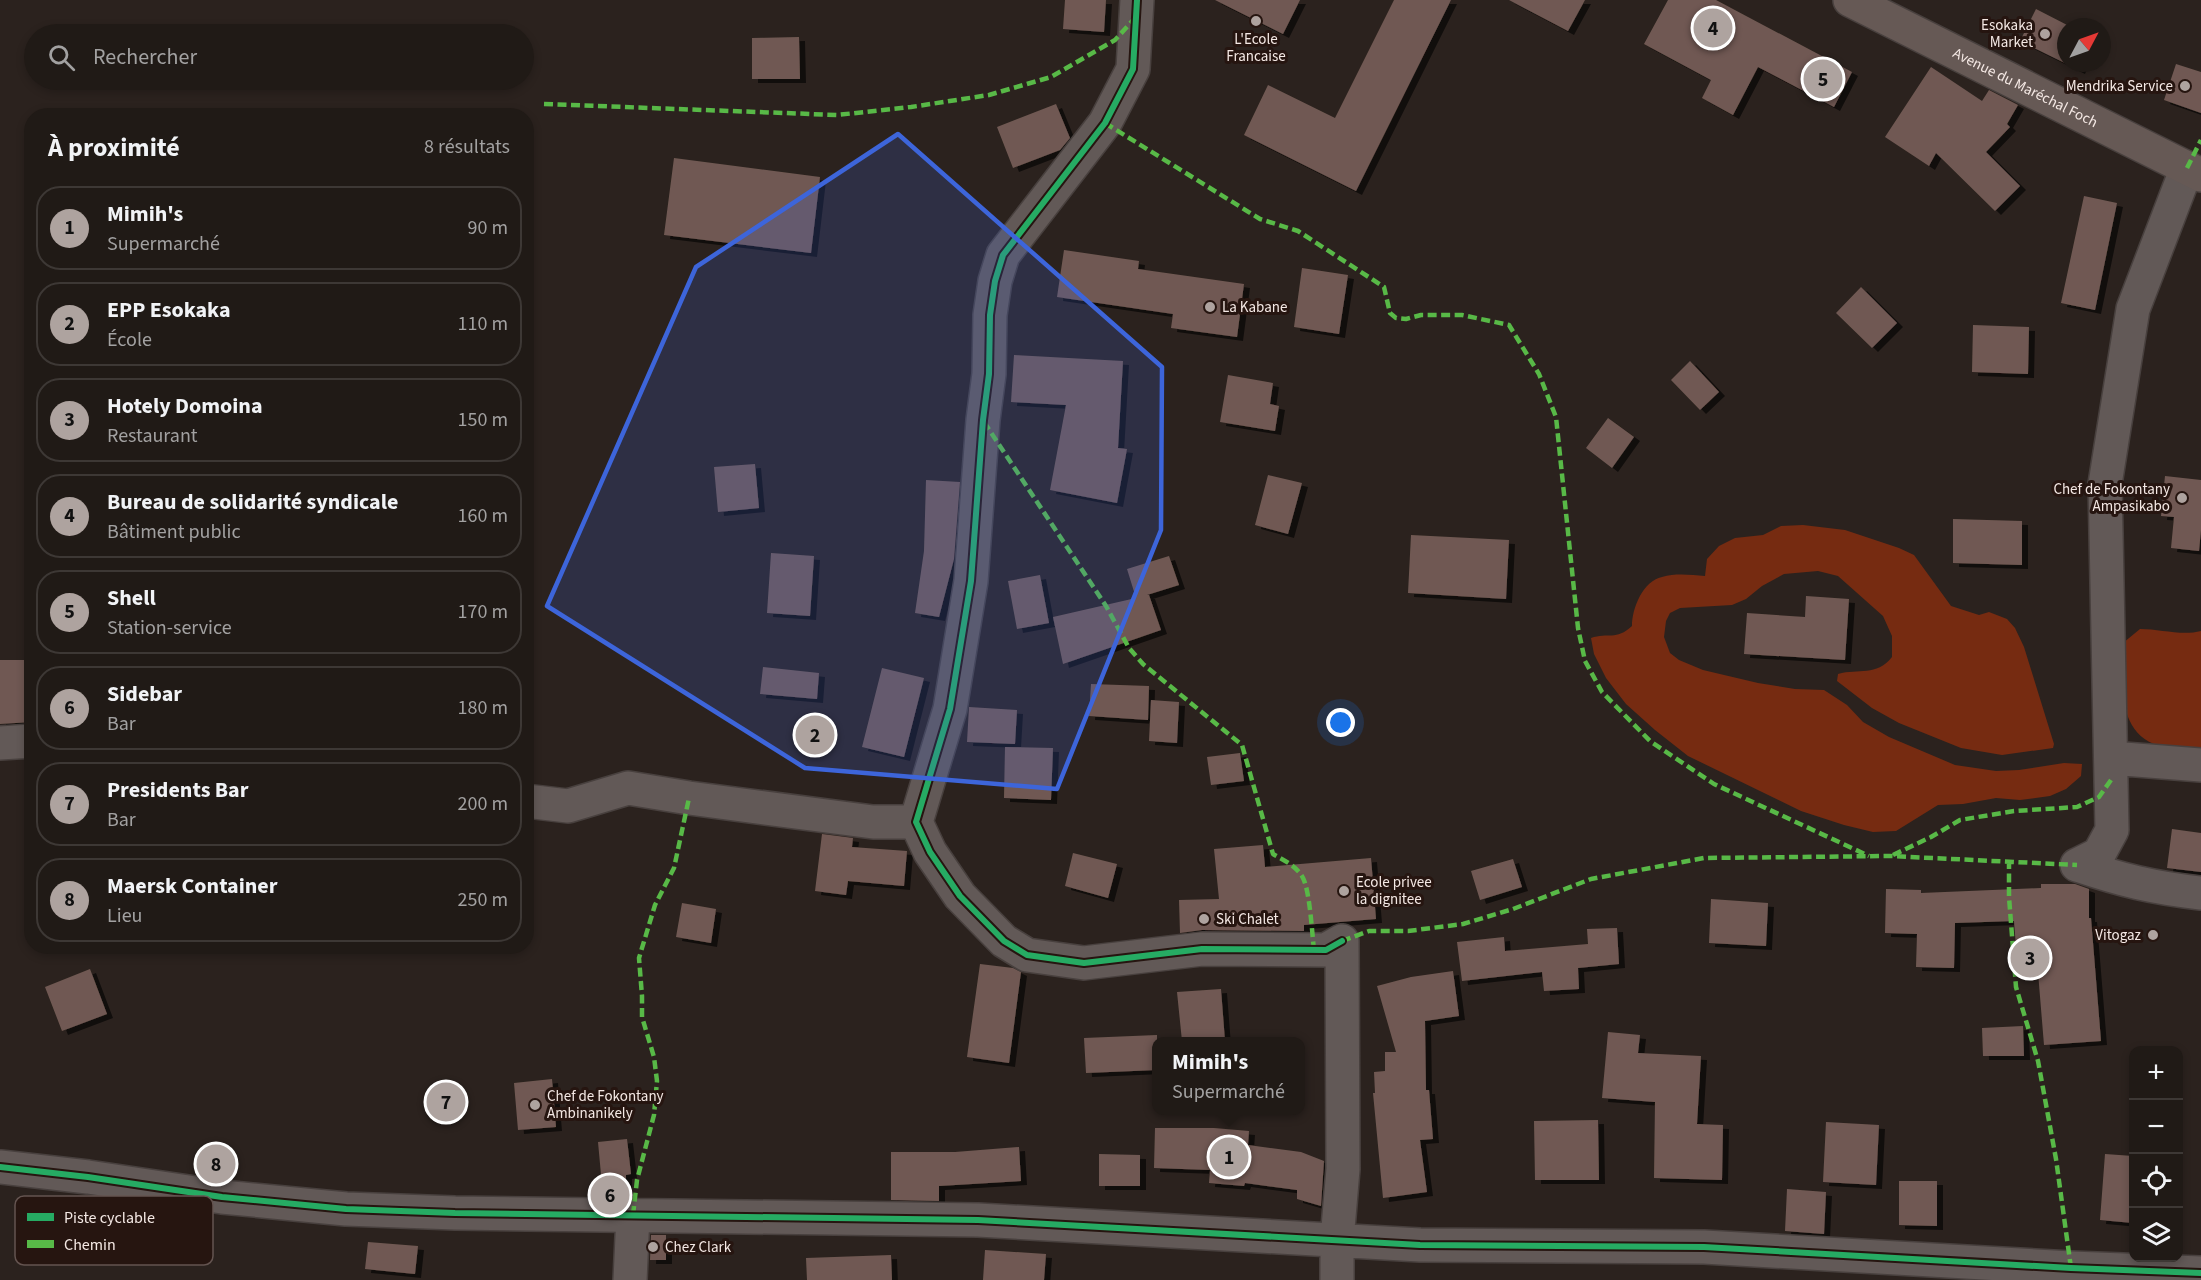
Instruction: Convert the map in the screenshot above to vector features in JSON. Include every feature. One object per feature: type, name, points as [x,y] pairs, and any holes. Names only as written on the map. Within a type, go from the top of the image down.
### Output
[{"type":"main road","name":"Avenue du Maréchal Foch","points":[[1850,0],[2194,171]]},
{"type":"street","points":[[1137,0],[1133,69],[1105,123],[1004,255],[995,281],[990,315],[989,374],[983,420],[971,581],[950,709],[916,822],[930,852],[960,896],[1004,940],[1027,955],[1084,963],[1202,949],[1326,950],[1342,940],[1343,1169],[1337,1240],[1337,1280]]},
{"type":"street","points":[[2194,171],[2133,309],[2105,484],[2112,830],[2099,854],[2077,865],[2119,879],[2157,888],[2201,893]]},
{"type":"street","points":[[0,743],[24,742]]},
{"type":"street","points":[[2111,758],[2201,765]]},
{"type":"street","points":[[534,802],[568,807],[628,788],[873,822],[916,822]]},
{"type":"street","points":[[0,1167],[88,1177],[222,1197],[346,1209],[978,1220],[1420,1245],[1704,1247],[2087,1275],[2201,1272]]},
{"type":"street","points":[[630,1280],[633,1215]]},
{"type":"highlighted area","points":[[898,134],[1162,367],[1161,530],[1057,789],[805,768],[547,606],[696,267]]},
{"type":"shaded area","points":[[1803,525],[1845,530],[1899,548],[1914,555],[1951,606],[1979,615],[1989,612],[2007,619],[2015,628],[2024,647],[2054,744],[2053,748],[2002,755],[1961,748],[1899,723],[1872,708],[1837,681],[1838,674],[1873,670],[1886,663],[1892,657],[1892,636],[1883,616],[1838,576],[1818,571],[1784,574],[1762,586],[1746,599],[1732,605],[1680,608],[1670,613],[1666,621],[1664,637],[1670,653],[1679,660],[1703,670],[1758,683],[1795,689],[1824,690],[1847,705],[1863,722],[1889,737],[1955,765],[1996,771],[2064,763],[2082,764],[2081,776],[2066,789],[2050,796],[2020,800],[1996,798],[1963,804],[1938,805],[1896,831],[1873,832],[1801,811],[1688,756],[1626,704],[1606,678],[1594,654],[1591,638],[1616,635],[1632,626],[1634,611],[1640,596],[1655,580],[1673,575],[1705,576],[1707,559],[1719,546],[1735,538],[1763,535],[1781,526]]},
{"type":"shaded area","points":[[2140,629],[2179,633],[2201,631],[2201,748],[2154,744],[2141,736],[2133,726],[2124,700],[2123,643]]},
{"type":"building","points":[[1065,0],[1106,0],[1104,32],[1063,29]]},
{"type":"building","points":[[1215,0],[1300,0],[1283,34]]},
{"type":"building","points":[[1394,0],[1451,0],[1356,191],[1244,135],[1268,85],[1335,118]]},
{"type":"building","points":[[1509,0],[1585,0],[1568,31]]},
{"type":"building","points":[[1668,0],[1716,0],[1852,72],[1834,107],[1758,67],[1733,115],[1702,98],[1711,80],[1644,44]]},
{"type":"building","name":"Esokaka Market","points":[[2036,9],[2057,20],[2057,59],[2020,41]]},
{"type":"building","points":[[799,37],[800,79],[752,79],[752,38]]},
{"type":"building","name":"Mendrika Service","points":[[2176,64],[2201,72],[2201,113],[2164,100]]},
{"type":"building","points":[[1931,67],[1982,101],[1989,90],[2018,105],[2007,124],[2010,127],[1986,152],[2020,186],[1995,211],[1936,153],[1929,166],[1885,137]]},
{"type":"building","points":[[1056,104],[1070,138],[1060,150],[1013,168],[997,127]]},
{"type":"building","points":[[674,158],[820,177],[811,253],[664,235]]},
{"type":"building","points":[[2084,196],[2117,203],[2095,310],[2061,303]]},
{"type":"building","points":[[1064,250],[1139,261],[1138,269],[1244,284],[1237,337],[1171,328],[1173,314],[1057,297]]},
{"type":"building","points":[[1302,268],[1348,275],[1339,334],[1294,327]]},
{"type":"building","points":[[1861,287],[1897,323],[1872,348],[1836,313]]},
{"type":"building","points":[[1973,325],[2029,327],[2028,374],[1972,372]]},
{"type":"building","points":[[1014,355],[1123,361],[1118,448],[1127,449],[1117,503],[1050,490],[1066,405],[1011,402]]},
{"type":"building","points":[[1690,361],[1719,392],[1700,410],[1671,380]]},
{"type":"building","points":[[1228,375],[1273,383],[1270,404],[1279,406],[1275,431],[1220,422]]},
{"type":"building","points":[[1608,418],[1634,437],[1612,468],[1586,448]]},
{"type":"building","points":[[755,464],[759,508],[718,512],[714,467]]},
{"type":"building","points":[[1268,475],[1302,483],[1288,534],[1255,525]]},
{"type":"building","name":"Chef de Fokontany Ampasikabo","points":[[2165,476],[2201,480],[2199,551],[2171,548],[2174,517],[2161,516]]},
{"type":"building","points":[[926,480],[960,482],[954,559],[939,617],[915,613],[924,551]]},
{"type":"building","points":[[1953,519],[2022,521],[2022,565],[1953,563]]},
{"type":"building","points":[[1411,535],[1509,540],[1506,599],[1408,593]]},
{"type":"building","points":[[771,553],[814,556],[810,616],[767,613]]},
{"type":"building","points":[[1169,556],[1179,585],[1147,595],[1149,595],[1161,630],[1063,664],[1053,617],[1136,598],[1127,569]]},
{"type":"building","points":[[1040,575],[1049,623],[1017,629],[1008,581]]},
{"type":"building","points":[[1806,596],[1849,599],[1845,660],[1744,654],[1747,613],[1805,617]]},
{"type":"building","points":[[0,660],[24,660],[24,722],[0,724]]},
{"type":"building","points":[[763,667],[819,673],[817,699],[760,694]]},
{"type":"building","points":[[882,668],[924,678],[904,757],[862,747]]},
{"type":"building","points":[[1091,684],[1149,686],[1148,720],[1089,716]]},
{"type":"building","points":[[1151,700],[1179,702],[1177,743],[1149,741]]},
{"type":"building","points":[[969,707],[1017,710],[1015,744],[967,742]]},
{"type":"building","points":[[1005,747],[1053,748],[1051,800],[1004,798]]},
{"type":"building","points":[[1240,753],[1244,781],[1211,785],[1207,757]]},
{"type":"building","points":[[2172,829],[2201,833],[2201,872],[2167,868]]},
{"type":"building","points":[[822,834],[853,838],[852,847],[907,851],[904,886],[848,881],[846,895],[815,891]]},
{"type":"building","points":[[1263,845],[1265,867],[1371,858],[1376,919],[1304,925],[1304,931],[1202,930],[1180,933],[1179,900],[1219,899],[1214,849]]},
{"type":"building","points":[[1073,853],[1117,864],[1108,898],[1065,886]]},
{"type":"building","points":[[1513,859],[1522,887],[1480,900],[1471,871]]},
{"type":"building","points":[[2041,884],[2075,884],[2089,889],[2089,918],[2091,918],[2101,1041],[2044,1045],[2038,972],[2018,973],[2014,921],[1955,923],[1954,968],[1916,967],[1917,934],[1885,933],[1886,889],[1921,890],[1921,893],[2041,888]]},
{"type":"building","points":[[1711,899],[1768,903],[1766,946],[1709,943]]},
{"type":"building","points":[[682,903],[716,909],[711,943],[676,937]]},
{"type":"building","points":[[1617,928],[1619,964],[1578,968],[1579,989],[1544,991],[1542,972],[1462,981],[1457,942],[1504,937],[1505,951],[1588,944],[1587,929]]},
{"type":"building","points":[[980,964],[1013,968],[1021,972],[1009,1063],[967,1057]]},
{"type":"building","points":[[90,969],[107,1014],[62,1031],[45,987]]},
{"type":"building","points":[[1453,971],[1459,1016],[1425,1021],[1426,1090],[1429,1090],[1433,1139],[1420,1140],[1427,1192],[1383,1198],[1373,1093],[1375,1093],[1374,1072],[1385,1071],[1385,1052],[1396,1052],[1377,986],[1411,977]]},
{"type":"building","points":[[1221,989],[1225,1037],[1182,1037],[1177,992]]},
{"type":"building","points":[[2023,1026],[2024,1056],[1983,1056],[1982,1028]]},
{"type":"building","points":[[1608,1032],[1640,1035],[1638,1053],[1701,1056],[1697,1124],[1723,1125],[1722,1180],[1654,1178],[1655,1102],[1602,1098]]},
{"type":"building","points":[[1157,1035],[1157,1037],[1152,1037],[1152,1070],[1086,1073],[1084,1038]]},
{"type":"building","name":"Chef de Fokontany Ambinanikely","points":[[552,1079],[556,1127],[518,1130],[514,1083]]},
{"type":"building","points":[[1598,1120],[1599,1180],[1535,1180],[1534,1121]]},
{"type":"building","points":[[1826,1122],[1879,1125],[1876,1185],[1823,1182]]},
{"type":"building","points":[[1155,1128],[1214,1128],[1249,1131],[1248,1145],[1301,1152],[1324,1161],[1321,1206],[1297,1199],[1297,1190],[1245,1183],[1244,1186],[1209,1183],[1210,1170],[1154,1168]]},
{"type":"building","points":[[627,1139],[631,1174],[626,1175],[626,1197],[603,1196],[598,1142]]},
{"type":"building","points":[[1019,1147],[1021,1181],[939,1186],[939,1201],[891,1200],[891,1152],[955,1152]]},
{"type":"building","points":[[1099,1154],[1140,1155],[1140,1186],[1099,1186]]},
{"type":"building","points":[[2105,1154],[2129,1156],[2129,1223],[2100,1220]]},
{"type":"building","points":[[1899,1181],[1937,1181],[1937,1226],[1899,1225]]},
{"type":"building","points":[[1787,1189],[1826,1192],[1824,1234],[1785,1231]]},
{"type":"building","name":"Chez Clark","points":[[651,1235],[666,1235],[666,1260],[650,1260]]},
{"type":"building","points":[[368,1242],[418,1246],[415,1274],[365,1269]]},
{"type":"building","points":[[985,1250],[1046,1254],[1044,1280],[983,1280]]},
{"type":"building","points":[[891,1255],[892,1280],[807,1280],[806,1258]]},
{"type":"marked path","points":[[544,104],[837,115],[911,107],[989,95],[1051,77],[1115,40],[1135,18]]},
{"type":"marked path","points":[[1105,123],[1260,219],[1298,231],[1384,287],[1390,313],[1396,318],[1406,319],[1421,315],[1462,315],[1509,325],[1539,374],[1556,417],[1578,628],[1585,661],[1602,692],[1650,741],[1714,784],[1869,856]]},
{"type":"marked path","points":[[2187,168],[2201,140]]},
{"type":"marked path","points":[[984,422],[1106,606],[1129,648],[1143,664],[1242,745],[1273,854],[1290,864],[1303,878],[1309,902],[1314,950]]},
{"type":"marked path","points":[[1893,855],[1960,820],[2014,811],[2077,807],[2099,797],[2111,780]]},
{"type":"marked path","points":[[633,1215],[637,1180],[654,1115],[657,1081],[654,1057],[642,1017],[639,958],[655,905],[674,868],[689,798]]},
{"type":"marked path","points":[[1342,941],[1369,931],[1408,931],[1463,924],[1513,909],[1591,879],[1704,858],[1890,856],[2077,865]]},
{"type":"marked path","points":[[2009,860],[2009,897],[2016,987],[2038,1061],[2056,1159],[2071,1268]]},
{"type":"cycle path","points":[[1137,0],[1133,69],[1105,123],[1003,255],[995,281],[990,315],[989,374],[983,420],[971,581],[950,709],[916,822],[930,852],[960,896],[1004,941],[1027,955],[1084,963],[1202,949],[1326,950],[1342,941]]},
{"type":"cycle path","points":[[0,1167],[88,1177],[222,1197],[346,1209],[455,1213],[978,1220],[1420,1245],[1704,1247],[2201,1273]]},
{"type":"place","name":"L'Ecole Francaise","points":[[1256,21]]},
{"type":"place","name":"Bureau de solidarité syndicale","points":[[1713,28]]},
{"type":"place","name":"Esokaka Market","points":[[2045,34]]},
{"type":"place","name":"Shell","points":[[1823,79]]},
{"type":"place","name":"Mendrika Service","points":[[2185,86]]},
{"type":"place","name":"La Kabane","points":[[1210,307]]},
{"type":"place","name":"Chef de Fokontany Ampasikabo","points":[[2182,498]]},
{"type":"place","name":"EPP Esokaka","points":[[815,735]]},
{"type":"place","name":"Ecole privee la dignitee","points":[[1344,891]]},
{"type":"place","name":"Ski Chalet","points":[[1204,919]]},
{"type":"place","name":"Vitogaz","points":[[2153,935]]},
{"type":"place","name":"Hotely Domoina","points":[[2030,958]]},
{"type":"place","name":"Presidents Bar","points":[[446,1102]]},
{"type":"place","name":"Chef de Fokontany Ambinanikely","points":[[535,1105]]},
{"type":"place","name":"Mimih's","points":[[1229,1157]]},
{"type":"place","name":"Maersk Container","points":[[216,1164]]},
{"type":"place","name":"Sidebar","points":[[610,1195]]},
{"type":"place","name":"Chez Clark","points":[[653,1247]]}]
